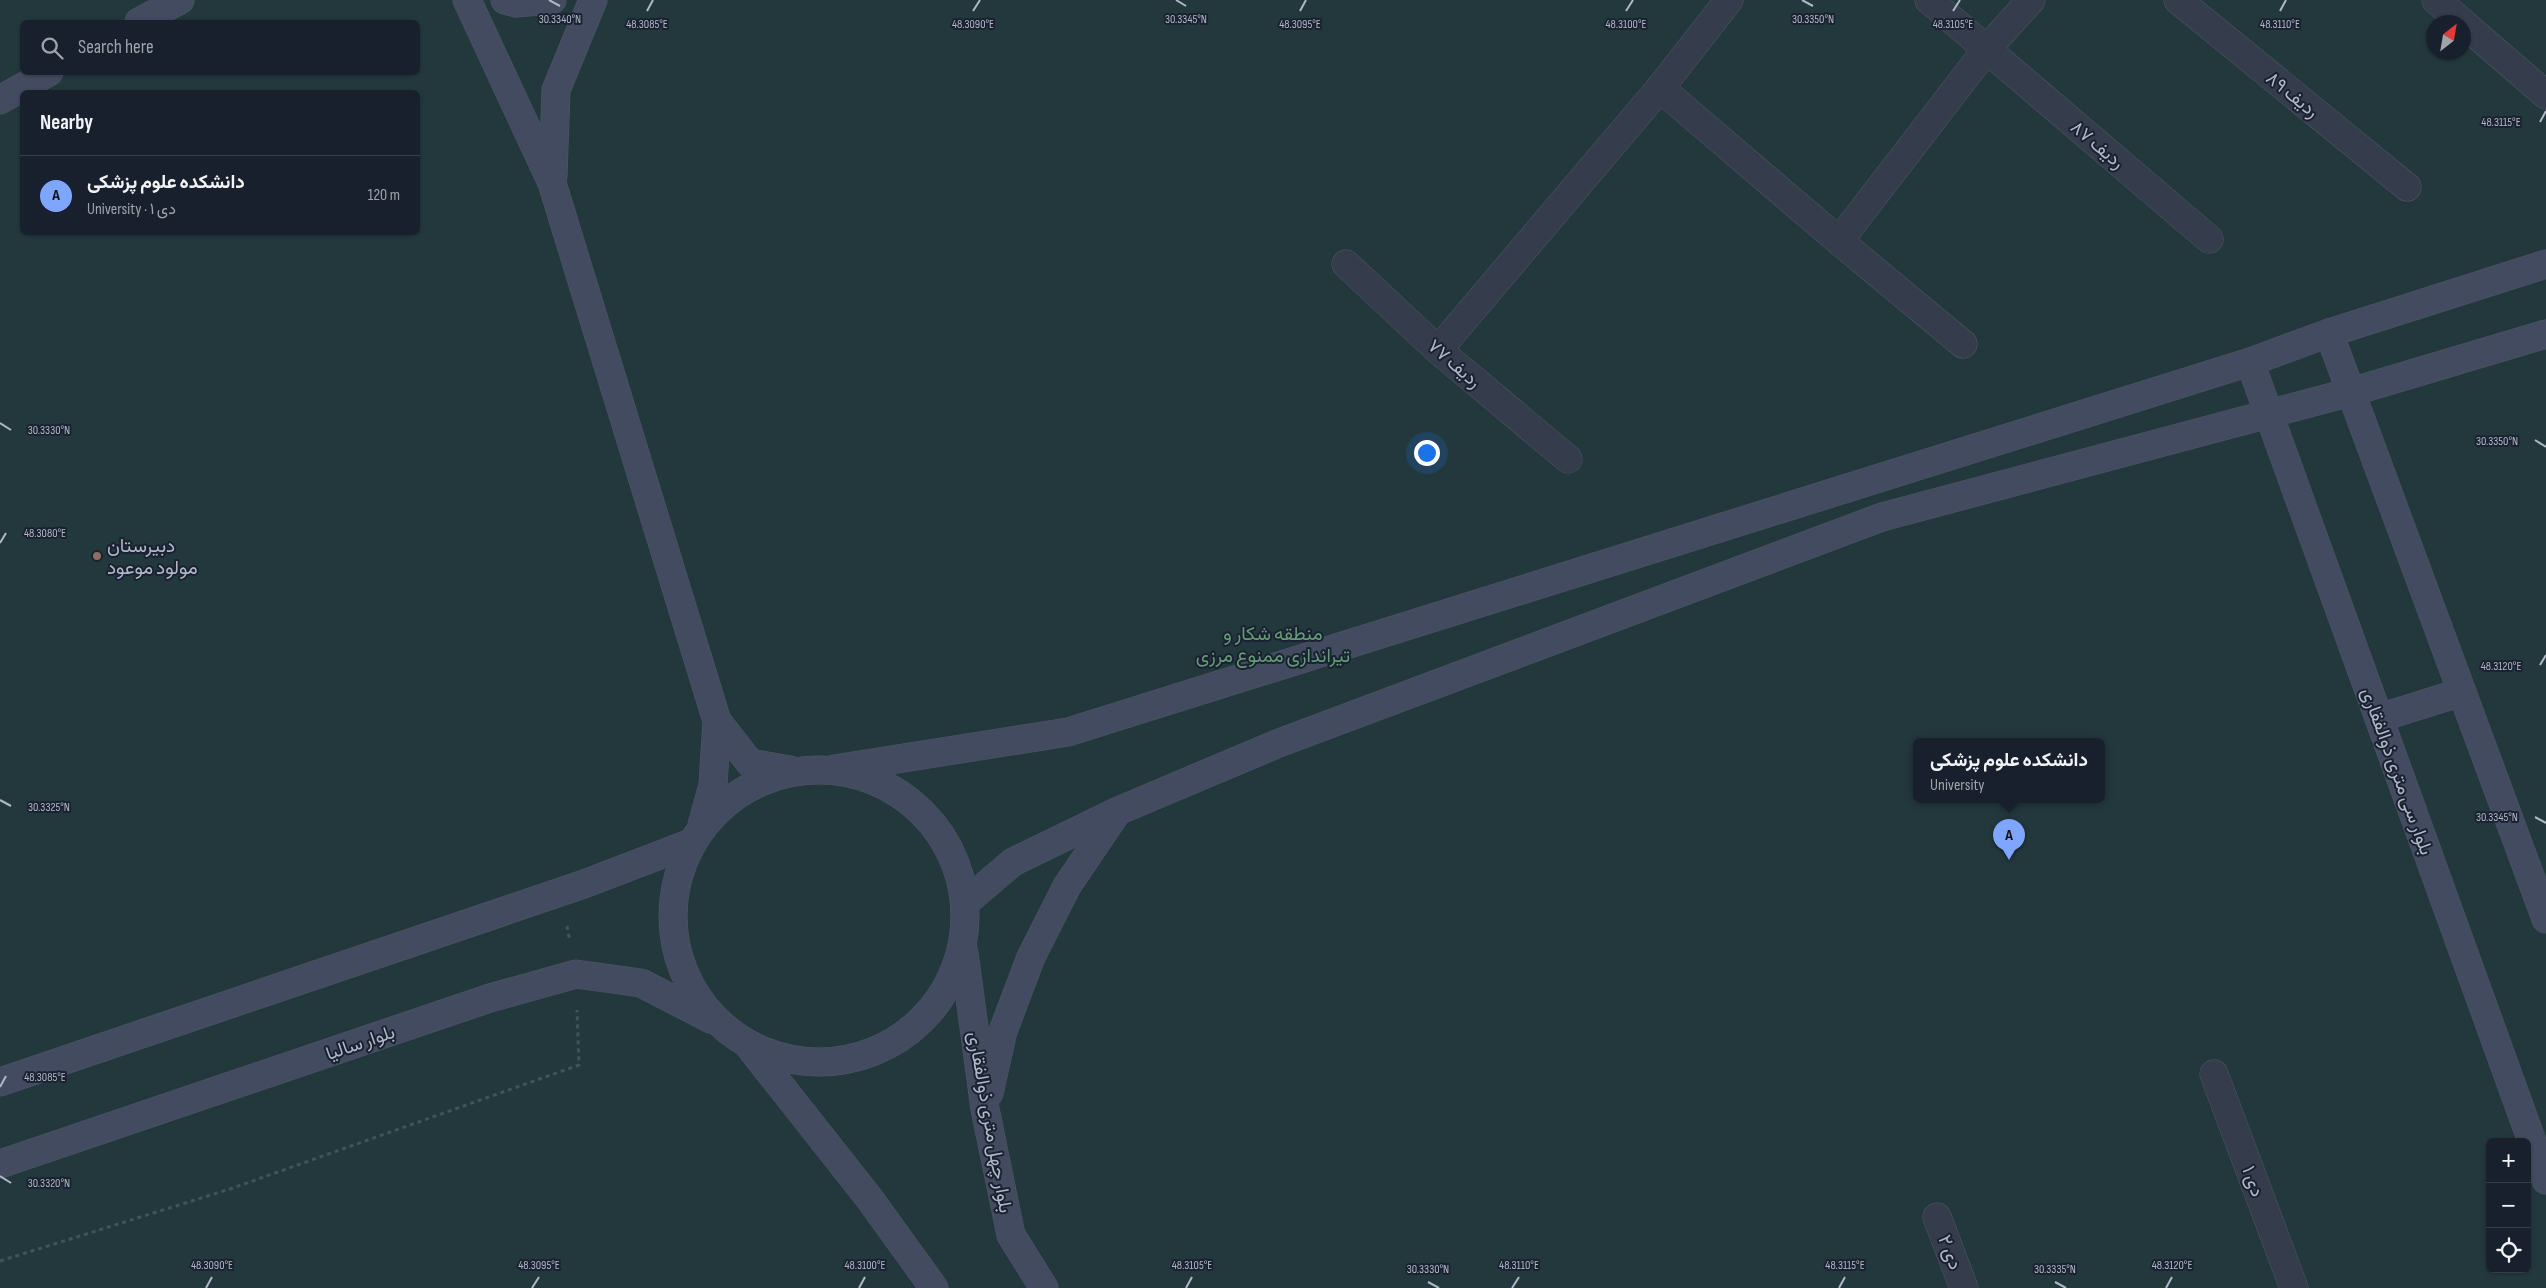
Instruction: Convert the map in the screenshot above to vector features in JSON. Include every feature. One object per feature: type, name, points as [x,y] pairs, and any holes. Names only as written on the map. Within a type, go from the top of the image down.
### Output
[{"type":"main road","points":[[143,20],[180,0]]},
{"type":"main road","points":[[467,0],[552,183],[717,721],[713,784],[696,835],[678,873],[672,905],[674,937],[682,969],[697,998],[718,1023],[748,1044],[784,1059],[824,1063],[863,1057],[898,1040],[928,1015],[951,983],[964,946],[966,902],[953,854],[924,813],[883,783],[834,769]]},
{"type":"main road","points":[[505,0],[516,3],[552,0]]},
{"type":"main road","points":[[552,183],[556,90],[593,0]]},
{"type":"main road","points":[[0,100],[44,75]]},
{"type":"main road","points":[[0,1082],[560,892],[696,835],[728,800],[759,781],[795,771],[834,769],[1068,732],[2250,362],[2329,332],[2546,264]]},
{"type":"main road","points":[[2329,332],[2546,919]]},
{"type":"main road","points":[[966,902],[1013,862],[1118,811],[1279,743],[1882,517],[2351,392],[2546,334]]},
{"type":"main road","name":"بلوار سی متری ذوالفقاری","points":[[2250,362],[2546,1180]]},
{"type":"main road","points":[[2379,718],[2462,692]]},
{"type":"main road","points":[[717,721],[750,762],[795,771]]},
{"type":"main road","points":[[985,1109],[1003,1032],[1031,957],[1067,886],[1118,811]]},
{"type":"main road","name":"بلوار چهل متری ذوالفقاری","points":[[964,946],[985,1109],[1011,1235],[1044,1288]]},
{"type":"main road","name":"بلوار سالیا","points":[[0,1164],[481,1001],[576,974],[641,983],[718,1023]]},
{"type":"main road","points":[[748,1044],[868,1198],[934,1288]]},
{"type":"street","points":[[1438,350],[1660,88],[1729,0]]},
{"type":"street","name":"ردیف ۸۷","points":[[1929,0],[2209,239]]},
{"type":"street","points":[[1839,241],[1986,50],[2031,0]]},
{"type":"street","name":"ردیف ۸۹","points":[[2178,0],[2407,187]]},
{"type":"street","points":[[2436,0],[2454,15]]},
{"type":"street","points":[[2471,30],[2546,95]]},
{"type":"street","points":[[1660,88],[1963,344]]},
{"type":"street","name":"ردیف ۷۷","points":[[1346,264],[1438,350],[1568,459]]},
{"type":"street","name":"دی ۱","points":[[2214,1074],[2294,1288]]},
{"type":"street","name":"دی ۲","points":[[1937,1217],[1964,1288]]},
{"type":"path","points":[[0,1261],[230,1188],[579,1065],[576,974],[560,892]]},
{"type":"green space","name":"منطقه شکار و تیراندازی ممنوع مرزی","points":[[0,0],[2546,0],[2546,1288],[0,1288]]},
{"type":"place","name":"دبیرستان مولود موعود","points":[[97,556]]},
{"type":"place","name":"دانشکده علوم پزشکی","points":[[2009,860]]}]
